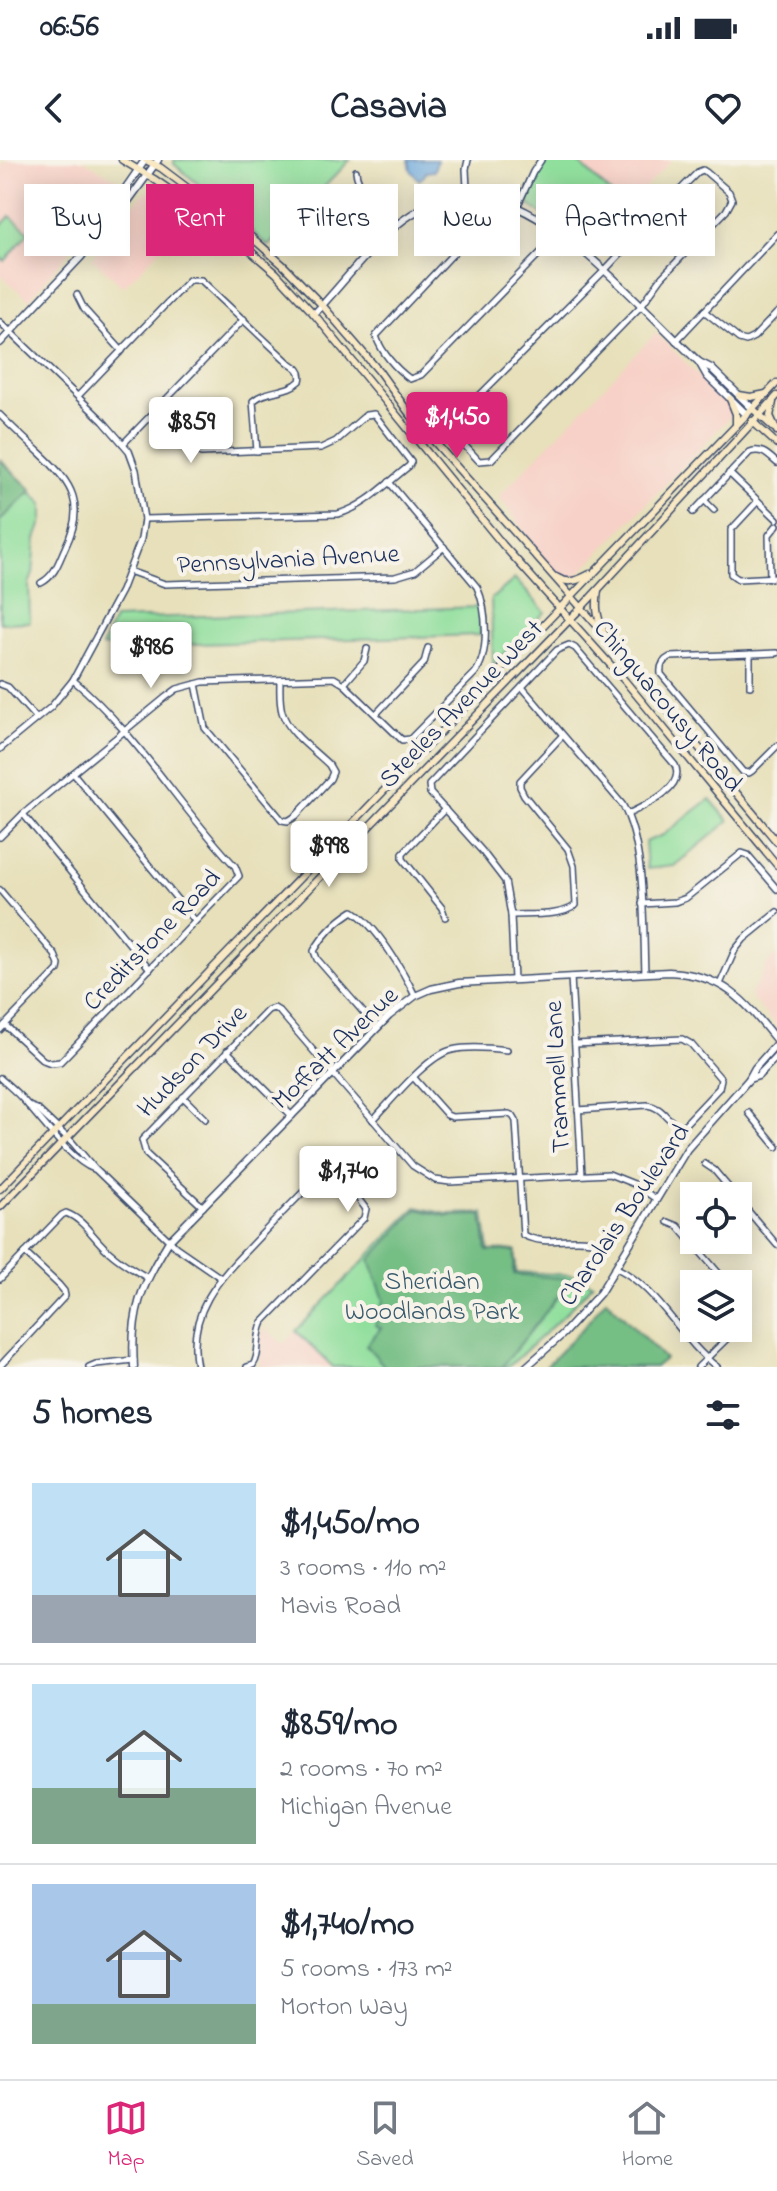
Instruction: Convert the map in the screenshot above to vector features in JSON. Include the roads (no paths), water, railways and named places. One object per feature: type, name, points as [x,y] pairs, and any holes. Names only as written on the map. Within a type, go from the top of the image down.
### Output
[{"type":"main road","name":"Chinguacousy Road","points":[[122,160],[219,224],[276,273],[314,314],[503,545],[675,740],[777,865]]},
{"type":"main road","name":"Chinguacousy Road","points":[[146,160],[156,162],[241,228],[322,305],[378,370],[409,413],[609,639],[777,842]]},
{"type":"main road","name":"Steeles Avenue West","points":[[0,1207],[560,609],[777,383]]},
{"type":"main road","points":[[739,395],[753,397],[766,394]]},
{"type":"main road","points":[[776,397],[770,412],[777,431]]},
{"type":"main road","name":"Steeles Avenue West","points":[[0,1189],[62,1138],[581,608],[776,397]]},
{"type":"main road","points":[[730,399],[736,414],[736,426]]},
{"type":"main road","points":[[753,409],[777,431]]},
{"type":"main road","points":[[400,420],[409,413]]},
{"type":"main road","points":[[747,415],[777,444]]},
{"type":"main road","points":[[737,439],[753,430],[762,431],[768,436]]},
{"type":"main road","points":[[548,573],[560,580],[573,581],[600,568]]},
{"type":"main road","points":[[598,590],[598,619],[609,639]]},
{"type":"street","points":[[128,184],[146,160]]},
{"type":"street","points":[[467,184],[468,160]]},
{"type":"street","points":[[520,200],[541,160]]},
{"type":"street","points":[[130,198],[156,162]]},
{"type":"street","points":[[356,171],[360,184]]},
{"type":"street","points":[[698,172],[706,172],[729,192],[732,200],[726,211],[662,277],[641,306],[491,460],[479,461],[457,437],[454,429],[460,415],[604,271],[698,172]]},
{"type":"street","points":[[398,224],[414,213]]},
{"type":"street","points":[[676,341],[777,234]]},
{"type":"street","points":[[0,343],[82,256]]},
{"type":"street","points":[[314,314],[368,256]]},
{"type":"street","points":[[451,256],[376,336],[394,364],[410,379],[421,375],[537,256]]},
{"type":"street","points":[[586,256],[753,409]]},
{"type":"street","points":[[78,396],[189,280],[196,279],[205,283],[298,369],[301,377],[294,386],[257,396],[253,401],[257,451]]},
{"type":"street","points":[[77,295],[84,309],[122,351]]},
{"type":"street","points":[[704,311],[739,339],[746,341],[777,313]]},
{"type":"street","points":[[123,444],[244,319]]},
{"type":"street","points":[[0,322],[123,444],[136,470],[144,519],[141,539],[121,591],[73,680],[59,699],[0,749]]},
{"type":"street","points":[[699,362],[707,376],[747,415]]},
{"type":"street","points":[[144,519],[338,514],[361,504],[411,462],[374,414],[366,415],[336,441],[321,448],[201,453],[197,451],[185,421],[166,400]]},
{"type":"street","points":[[0,415],[67,480],[73,492],[76,506],[72,535],[53,574],[41,583]]},
{"type":"street","points":[[693,512],[752,451],[765,452],[777,463]]},
{"type":"street","points":[[729,473],[777,519]]},
{"type":"street","points":[[0,837],[23,814],[166,697],[177,689],[196,684],[334,678],[402,740],[410,739],[482,664],[485,650],[482,598],[477,587],[389,482]]},
{"type":"street","points":[[704,500],[714,510]]},
{"type":"street","points":[[758,501],[731,530],[731,571],[734,577],[774,578],[769,535],[777,525]]},
{"type":"street","name":"Pennsylvania Avenue","points":[[129,571],[165,584],[395,577],[415,571],[444,547]]},
{"type":"street","points":[[514,980],[511,915],[505,881],[430,793],[429,785],[557,650],[569,645],[575,648],[678,772],[675,783],[647,805],[628,814]]},
{"type":"street","points":[[376,714],[424,663],[428,648]]},
{"type":"street","points":[[344,684],[364,661],[367,649]]},
{"type":"street","points":[[777,653],[670,657],[661,664],[661,674],[743,772],[752,771],[777,746]]},
{"type":"street","points":[[750,654],[750,686]]},
{"type":"street","name":"Creditstone Road","points":[[5,1025],[43,1060],[60,1062],[239,876],[239,871],[124,730],[94,697],[73,680]]},
{"type":"street","points":[[196,684],[205,728],[282,820],[288,821],[330,779],[333,772],[284,718],[280,680]]},
{"type":"street","points":[[0,684],[8,687],[36,718]]},
{"type":"street","points":[[522,687],[628,814],[637,843],[645,973]]},
{"type":"street","points":[[511,915],[556,912],[572,909],[576,905],[574,866],[568,849],[520,787],[520,781],[562,736]]},
{"type":"street","points":[[73,773],[195,921]]},
{"type":"street","points":[[445,809],[403,853],[403,859],[442,908],[445,917]]},
{"type":"street","points":[[23,814],[150,969]]},
{"type":"street","points":[[642,904],[675,902],[686,898],[742,853],[748,855],[777,889]]},
{"type":"street","points":[[0,890],[55,955],[59,965],[58,970],[0,1030]]},
{"type":"street","points":[[377,1028],[317,959],[314,951],[320,940],[344,917],[353,911],[359,915],[402,969],[415,996]]},
{"type":"street","points":[[720,984],[735,950],[777,912]]},
{"type":"street","name":"Moffatt Avenue","points":[[134,1364],[134,1322],[140,1295],[169,1241],[377,1028],[415,996],[459,983],[689,973],[720,984],[749,1006],[777,1042]]},
{"type":"street","name":"Trammell Lane","points":[[571,977],[582,1175]]},
{"type":"street","name":"Hudson Drive","points":[[203,1207],[146,1154],[142,1140],[227,1051],[268,1010],[274,1008],[334,1073]]},
{"type":"street","points":[[575,1044],[682,1039],[691,1044],[721,1079],[719,1088],[685,1124],[679,1126],[656,1106],[578,1110]]},
{"type":"street","name":"Charolais Boulevard","points":[[526,1367],[582,1315],[600,1293],[687,1149],[777,1042]]},
{"type":"street","points":[[373,1120],[440,1054],[453,1049],[507,1050]]},
{"type":"street","points":[[227,1051],[292,1116]]},
{"type":"street","name":"Charolais Boulevard","points":[[749,1079],[758,1076],[777,1056]]},
{"type":"street","points":[[334,1073],[413,1166],[435,1180],[450,1182],[609,1174],[621,1177],[656,1199]]},
{"type":"street","points":[[0,1078],[29,1106],[37,1109],[86,1166],[95,1169]]},
{"type":"street","points":[[414,1078],[452,1117],[513,1116],[516,1121],[523,1235],[534,1240],[593,1240],[604,1245]]},
{"type":"street","points":[[183,1097],[205,1119]]},
{"type":"street","points":[[749,1113],[777,1147]]},
{"type":"street","points":[[62,1138],[169,1241],[221,1278]]},
{"type":"street","points":[[705,1164],[724,1182]]},
{"type":"street","points":[[197,1367],[194,1337],[208,1296],[221,1278],[323,1172],[334,1170],[366,1209],[364,1218],[263,1322],[257,1335],[258,1357],[253,1365],[247,1367]]},
{"type":"street","points":[[0,1279],[66,1213],[81,1222],[105,1248],[130,1268],[148,1278]]},
{"type":"street","points":[[752,1216],[777,1245]]},
{"type":"street","points":[[668,1222],[678,1226],[716,1270]]},
{"type":"street","points":[[0,1366],[65,1296],[59,1285],[25,1253]]},
{"type":"street","points":[[617,1268],[646,1287],[717,1367]]},
{"type":"street","points":[[698,1367],[723,1342]]},
{"type":"street","points":[[89,1367],[96,1364],[134,1364]]},
{"type":"water","points":[[409,160],[437,160],[434,171],[426,172],[419,180],[411,170]]},
{"type":"park label","name":"Sheridan Woodlands Park","points":[[432,1295]]}]
